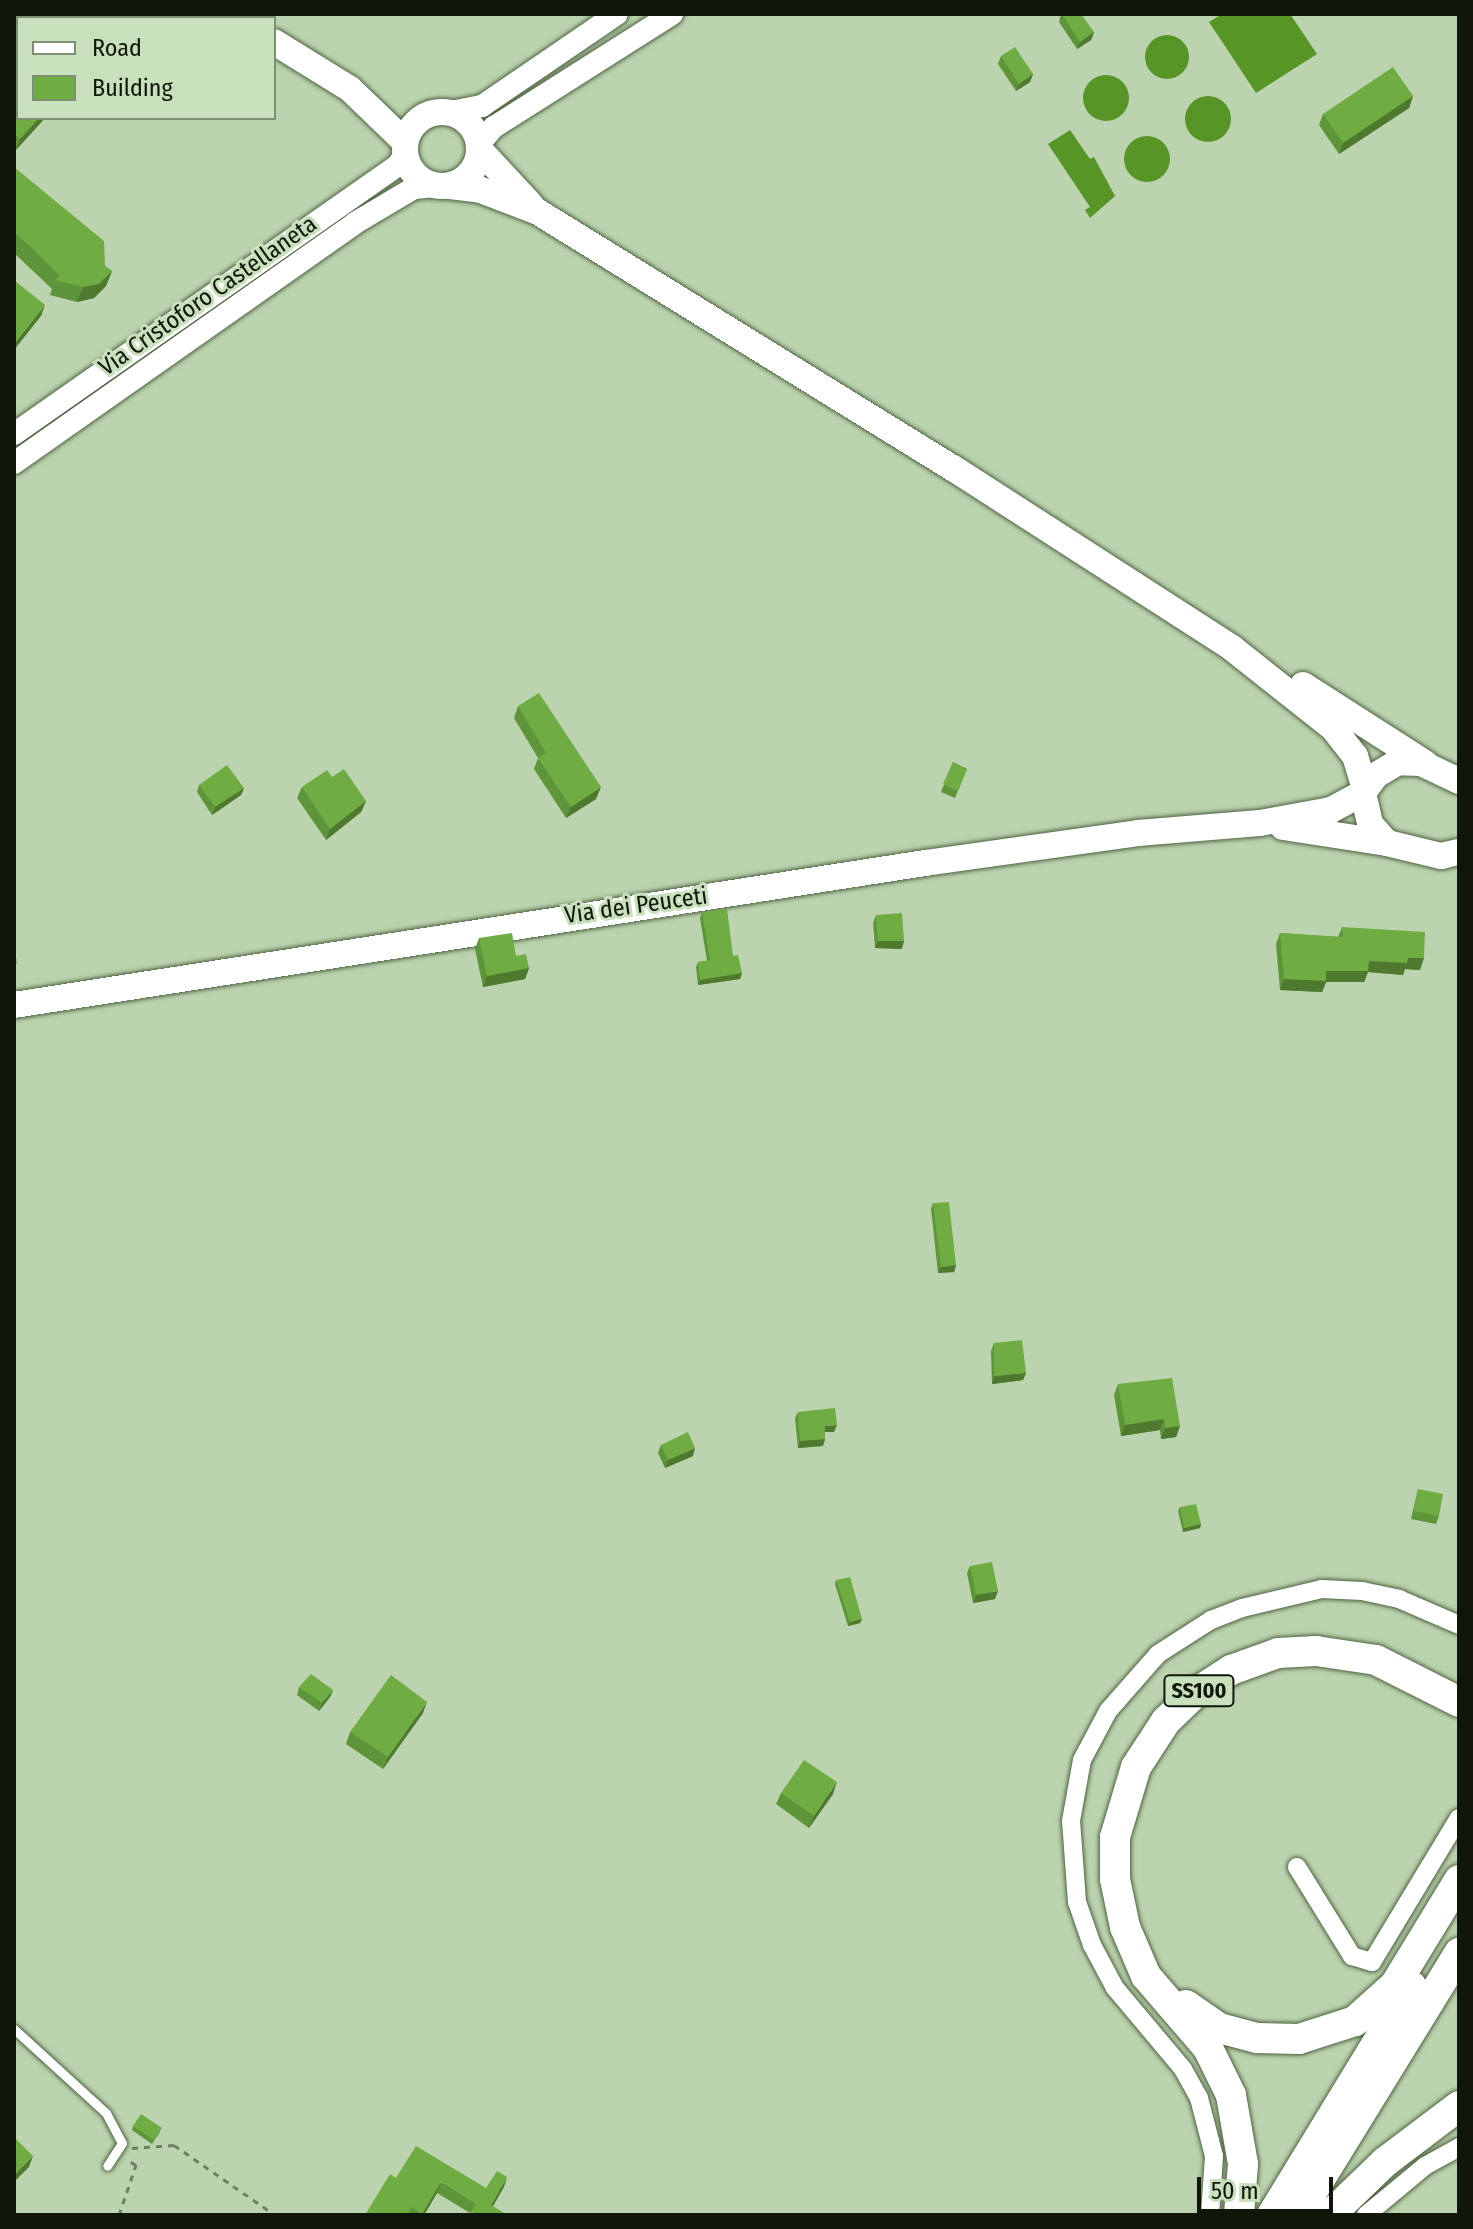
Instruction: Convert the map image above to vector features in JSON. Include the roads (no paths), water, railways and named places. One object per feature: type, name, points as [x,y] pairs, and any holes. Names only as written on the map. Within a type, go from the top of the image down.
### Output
[{"type":"highway","name":"SS100","points":[[1239,2215],[1243,2164],[1231,2095],[1208,2048],[1146,1976],[1130,1943],[1115,1869],[1115,1837],[1126,1791],[1155,1735],[1209,1683],[1255,1660],[1316,1651],[1388,1663],[1459,1702]]},
{"type":"highway","name":"SS100","points":[[1130,1943],[1177,1998],[1219,2028],[1257,2038],[1299,2039],[1355,2021],[1382,2000],[1459,1880]]},
{"type":"highway","points":[[1272,2215],[1459,1909]]},
{"type":"highway","points":[[1298,2215],[1459,1953]]},
{"type":"highway","points":[[1330,2215],[1385,2162],[1459,2106]]},
{"type":"main road","points":[[276,43],[350,89],[405,148],[416,176],[444,186],[481,190],[538,212],[953,468],[1232,648],[1333,703],[1431,767],[1458,780]]},
{"type":"main road","points":[[350,89],[439,113],[472,126],[480,147],[538,212]]},
{"type":"main road","points":[[405,148],[439,113]]},
{"type":"main road","points":[[444,186],[471,174],[480,147]]},
{"type":"main road","points":[[1232,648],[1333,728],[1355,756],[1370,824],[1387,843]]},
{"type":"main road","name":"Via dei Peuceti","points":[[14,1005],[925,863],[1138,833],[1260,823],[1331,810],[1364,791],[1398,762],[1431,767]]},
{"type":"main road","name":"Via dei Peuceti","points":[[1260,823],[1453,856]]},
{"type":"street","points":[[439,113],[482,106],[617,14]]},
{"type":"street","points":[[480,147],[494,127],[672,14]]},
{"type":"street","name":"Via Cristoforo Castellaneta","points":[[14,434],[386,174],[405,148]]},
{"type":"street","name":"Via Cristoforo Castellaneta","points":[[14,463],[355,223],[414,188],[444,186]]},
{"type":"street","points":[[1210,2215],[1214,2156],[1199,2098],[1174,2057],[1115,1988],[1092,1945],[1077,1902],[1071,1821],[1082,1760],[1120,1693],[1158,1654],[1211,1620],[1242,1608],[1322,1589],[1362,1591],[1399,1599],[1459,1625]]},
{"type":"street","points":[[1297,1867],[1352,1956],[1359,1962],[1372,1962],[1459,1818]]},
{"type":"street","points":[[1366,2215],[1425,2166],[1459,2147]]},
{"type":"lane","points":[[14,2029],[106,2113],[120,2150],[107,2166]]}]
